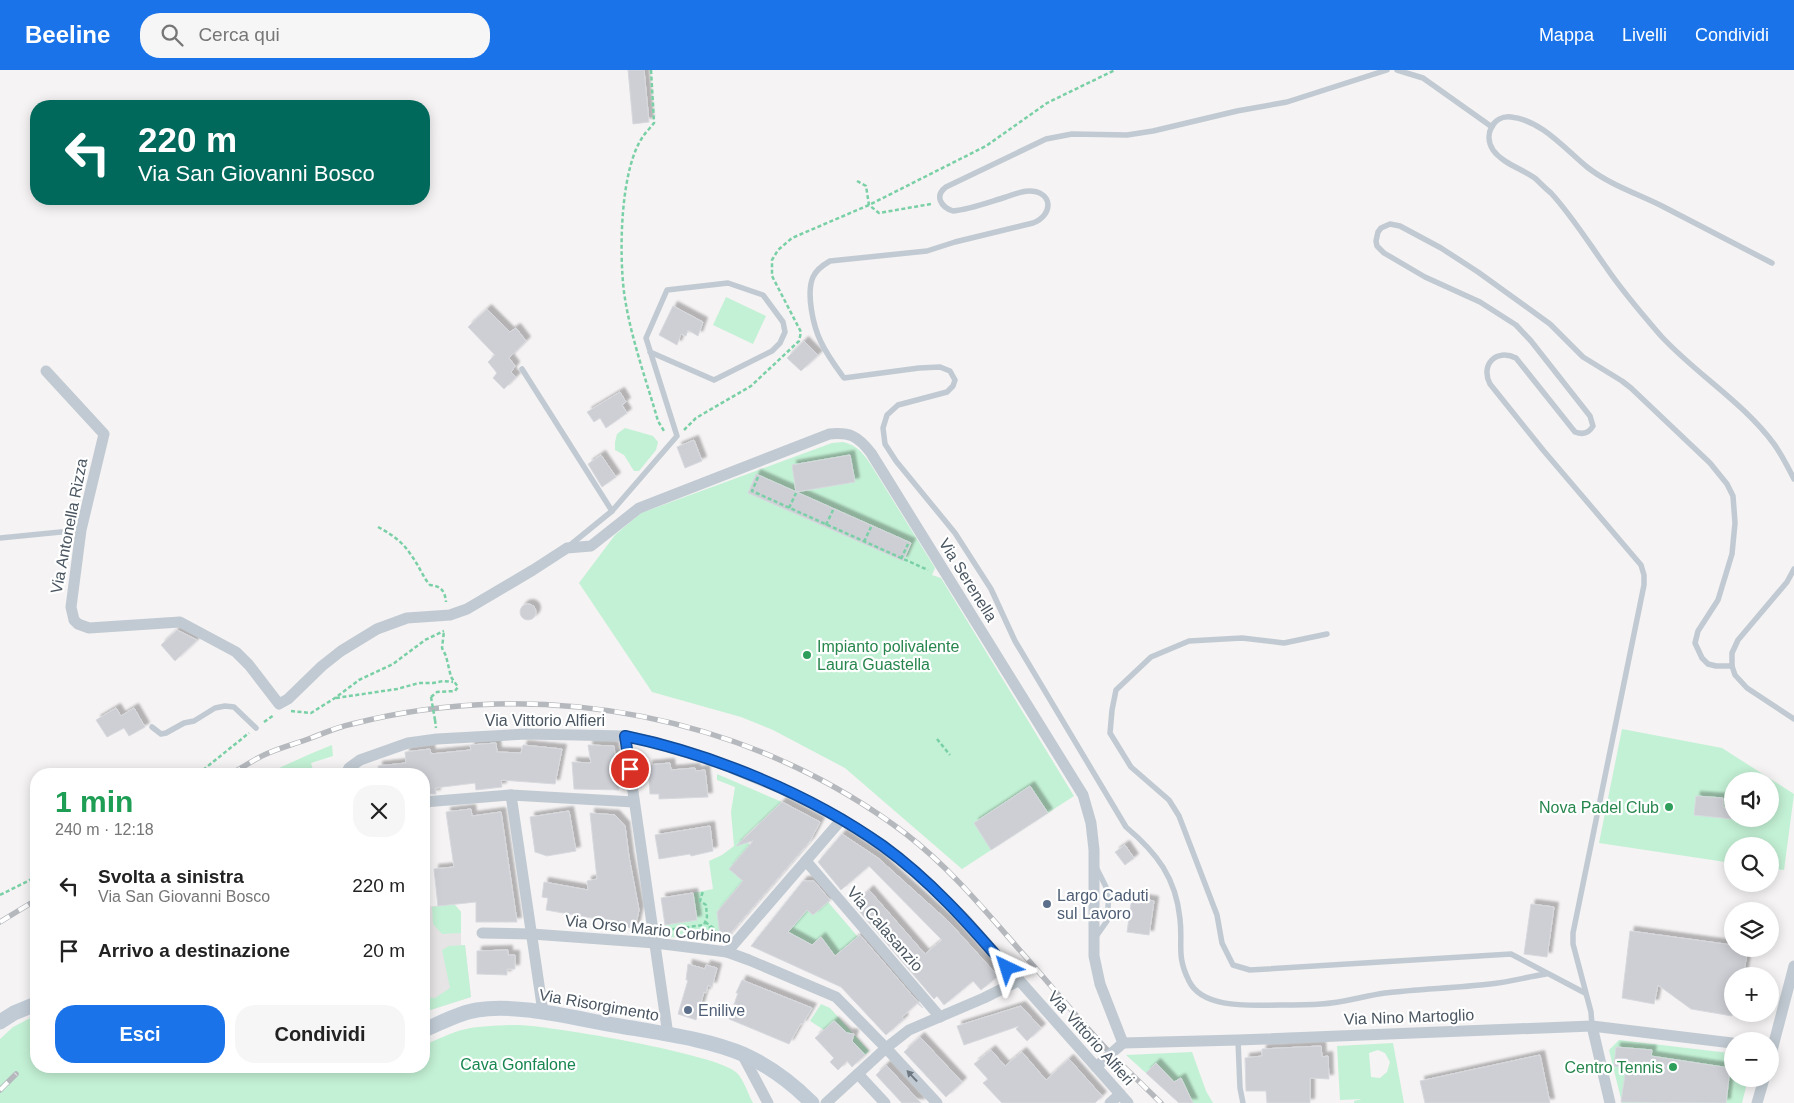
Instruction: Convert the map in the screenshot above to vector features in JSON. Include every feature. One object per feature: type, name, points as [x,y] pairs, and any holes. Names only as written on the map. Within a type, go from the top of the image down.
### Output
[{"type":"main road","points":[[0,1022],[14,1013],[30,1006]]},
{"type":"main road","name":"Via Risorgimento","points":[[430,1027],[462,1014],[478,1010],[530,1010],[668,1035],[714,1045],[742,1054],[769,1067],[798,1089],[812,1103]]},
{"type":"street","name":"Via Antonella Rizza","points":[[46,371],[104,434],[82,530],[70,607],[74,620],[78,624],[89,628],[180,622],[236,652],[249,665],[279,704]]},
{"type":"street","name":"Via Serenella","points":[[567,548],[592,546],[638,508],[829,434],[851,434],[862,442],[871,453],[1082,795],[1091,823],[1094,864],[1094,956],[1100,984],[1123,1043]]},
{"type":"street","points":[[279,704],[288,699],[322,666],[341,651],[377,629],[407,618],[450,615],[467,610],[567,548]]},
{"type":"street","name":"Via Vittorio Alfieri","points":[[349,768],[360,760],[408,743],[447,738],[526,734],[625,736],[653,742],[712,760],[792,793],[842,819],[884,846],[922,878],[964,918],[1124,1099]]},
{"type":"street","points":[[625,736],[668,1035]]},
{"type":"street","points":[[430,803],[511,795],[634,802]]},
{"type":"street","points":[[511,795],[543,1012]]},
{"type":"street","points":[[727,952],[842,819]]},
{"type":"street","name":"Via Calasanzio","points":[[806,861],[940,1017]]},
{"type":"street","name":"Via Orso Mario Corbino","points":[[482,933],[532,934],[655,944],[727,952],[749,960],[836,998],[937,1103]]},
{"type":"street","points":[[1776,1032],[1794,966]]},
{"type":"street","points":[[826,1103],[886,1048],[910,1030],[1018,981]]},
{"type":"street","points":[[1592,1026],[1610,1103]]},
{"type":"street","name":"Via Nino Martoglio","points":[[1123,1043],[1592,1026],[1724,1042]]},
{"type":"street","points":[[1096,1068],[1123,1043]]},
{"type":"street","points":[[742,1054],[768,1103]]},
{"type":"street","points":[[858,1074],[884,1103]]},
{"type":"street","points":[[1757,1103],[1762,1087]]},
{"type":"street","points":[[1110,1103],[1124,1099]]},
{"type":"lane","points":[[1387,70],[1287,102],[1237,111],[1153,131],[1127,135],[1072,134],[1046,139],[946,187],[940,194],[940,203],[947,210],[953,211],[1028,191],[1040,194],[1049,206],[1048,212],[1038,221],[954,242],[927,251],[830,261],[813,276],[809,293],[820,341],[844,378],[919,368],[940,367],[950,371],[954,380],[953,386],[947,392],[898,405],[886,415],[883,428],[885,444],[896,461],[955,534],[991,589],[1015,641],[1126,827],[1146,844],[1163,866],[1175,893],[1180,919],[1180,952],[1184,970],[1191,984],[1202,995],[1240,1006],[1322,1004],[1383,994],[1492,984],[1546,974]]},
{"type":"lane","points":[[1397,70],[1423,78],[1492,127]]},
{"type":"lane","points":[[1772,263],[1660,205],[1612,185],[1598,176],[1541,129],[1512,117],[1503,117],[1496,121],[1492,127],[1489,134],[1493,150],[1500,157],[1536,179],[1559,202],[1619,286],[1644,316],[1684,359],[1759,426],[1774,444],[1794,479]]},
{"type":"lane","points":[[1592,1026],[1591,1012],[1573,944],[1573,933],[1644,585],[1644,575],[1641,566],[1542,450],[1490,384],[1486,374],[1490,363],[1504,354],[1516,358],[1575,432],[1586,433],[1591,429],[1593,423],[1590,416],[1531,341],[1516,326],[1480,302],[1425,277],[1384,253],[1376,241],[1381,228],[1395,224],[1441,248],[1550,324],[1583,357],[1631,388],[1721,474],[1733,496],[1735,523],[1732,554],[1718,600],[1698,631],[1695,644],[1702,658],[1708,664],[1732,666]]},
{"type":"lane","points":[[567,548],[612,512],[677,436],[650,352],[646,338],[667,290],[728,284],[763,294],[783,322],[785,332],[780,343],[772,351],[714,380],[650,352]]},
{"type":"lane","points":[[522,370],[612,512]]},
{"type":"lane","points":[[0,538],[82,530]]},
{"type":"lane","points":[[1794,569],[1777,596],[1738,640],[1732,653],[1732,666],[1735,675],[1747,688],[1794,719]]},
{"type":"lane","points":[[1327,634],[1284,643],[1242,638],[1189,641],[1151,657],[1116,690],[1110,733],[1131,767],[1168,800],[1179,816],[1217,915],[1222,943],[1233,965],[1250,970],[1511,954],[1585,993]]},
{"type":"lane","points":[[152,727],[161,734],[166,733],[184,723],[194,721],[215,708],[225,706],[234,707],[256,728]]},
{"type":"lane","points":[[1238,1040],[1240,1088],[1243,1103]]},
{"type":"path","points":[[651,70],[654,123],[644,134],[637,147],[626,185],[622,218],[624,292],[635,340],[658,421],[672,442]]},
{"type":"path","points":[[677,436],[696,418],[751,386],[799,341],[801,332],[772,276],[772,260],[778,250],[792,238],[869,205],[986,146],[1047,103],[1115,70]]},
{"type":"path","points":[[858,181],[866,186],[869,205],[880,213],[940,203]]},
{"type":"path","points":[[758,477],[752,491],[929,570]]},
{"type":"path","points":[[789,508],[796,493]]},
{"type":"path","points":[[826,525],[833,510]]},
{"type":"path","points":[[378,527],[395,536],[411,554],[422,571],[423,577],[430,585],[442,589],[445,595],[446,606],[450,615],[444,631],[442,648],[454,682],[458,687],[455,691],[438,692],[431,697],[435,720]]},
{"type":"path","points":[[864,542],[871,527]]},
{"type":"path","points":[[901,559],[908,544]]},
{"type":"path","points":[[206,768],[276,714],[279,704],[288,711],[311,713],[359,680],[393,664],[425,640],[444,631]]},
{"type":"path","points":[[335,698],[419,683],[433,683],[443,680],[454,682]]},
{"type":"path","points":[[937,739],[950,755]]},
{"type":"path","points":[[0,895],[30,880]]},
{"type":"path","points":[[666,930],[704,925],[707,917],[706,905],[700,900],[703,891]]},
{"type":"path","points":[[705,922],[710,926]]},
{"type":"shaded area","points":[[454,904],[461,912],[461,945],[465,945],[471,997],[430,1010],[430,906]]},
{"type":"green space","points":[[726,297],[766,316],[753,344],[713,325]]},
{"type":"green space","points":[[625,428],[653,436],[658,442],[656,450],[639,471],[634,471],[624,455],[615,450],[617,434]]},
{"type":"green space","name":"Impianto polivalente Laura Guastella","points":[[843,442],[860,450],[866,457],[935,568],[932,575],[941,578],[1074,796],[962,869],[845,768],[773,730],[741,717],[652,692],[579,583],[615,535],[641,513],[832,443]]},
{"type":"green space","name":"Nova Padel Club","points":[[1622,729],[1722,748],[1760,772],[1724,772],[1724,827],[1779,827],[1779,784],[1794,794],[1784,870],[1779,869],[1779,837],[1724,837],[1724,862],[1599,843]]},
{"type":"green space","points":[[332,745],[333,756],[311,763],[312,768],[279,768]]},
{"type":"green space","points":[[717,774],[782,802],[743,838],[762,856],[729,869],[743,881],[717,912],[721,939],[667,937],[665,925],[697,920],[693,893],[713,889],[709,861],[722,855],[734,846],[731,812],[735,787],[717,780]]},
{"type":"green space","points":[[828,902],[858,937],[835,956],[821,937],[812,945],[787,933],[807,910],[813,915]]},
{"type":"green space","points":[[454,904],[461,912],[461,933],[442,934],[433,924],[432,907]]},
{"type":"green space","points":[[465,945],[471,997],[430,1010],[430,998],[435,998],[450,988],[442,950],[449,946]]},
{"type":"green space","points":[[821,1004],[830,1008],[869,1051],[865,1055],[852,1041],[852,1033],[847,1033],[835,1021],[824,1030],[810,1021]]},
{"type":"green space","name":"Cava Gonfalone","points":[[30,1018],[30,1073],[430,1073],[430,1042],[466,1029],[485,1026],[519,1025],[564,1030],[633,1042],[700,1058],[724,1066],[737,1073],[753,1103],[0,1103],[0,1039],[13,1027]]},
{"type":"green space","name":"Centro Tennis","points":[[1619,1040],[1724,1052],[1724,1087],[1746,1087],[1742,1103],[1622,1103],[1609,1050]]},
{"type":"green space","points":[[1393,1043],[1404,1103],[1354,1103],[1354,1101],[1362,1099],[1340,1100],[1337,1046]],"holes":[[[1378,1050],[1385,1053],[1390,1062],[1387,1072],[1380,1078],[1371,1077],[1369,1053]]]},
{"type":"green space","points":[[1192,1052],[1206,1091],[1213,1103],[1190,1103],[1192,1101],[1181,1078],[1174,1082],[1156,1063],[1146,1073],[1126,1055]]},
{"type":"building","points":[[628,70],[644,70],[649,122],[633,124]]},
{"type":"building","points":[[673,306],[703,322],[698,336],[688,330],[686,336],[681,334],[677,345],[659,335]]},
{"type":"building","points":[[487,309],[510,332],[516,328],[526,341],[509,358],[515,366],[511,372],[516,377],[504,389],[493,378],[497,373],[488,362],[495,355],[468,327]]},
{"type":"building","points":[[804,341],[818,355],[801,371],[787,358]]},
{"type":"building","points":[[620,392],[626,402],[622,405],[627,413],[606,428],[600,418],[594,422],[587,412]]},
{"type":"building","points":[[694,440],[702,461],[685,468],[677,447]]},
{"type":"building","points":[[601,455],[616,477],[602,487],[588,464]]},
{"type":"building","points":[[850,455],[855,482],[796,492],[792,465]]},
{"type":"building","points":[[756,474],[911,543],[903,561],[748,493]]},
{"type":"building","points":[[528,604],[534,606],[536,612],[534,618],[528,620],[522,618],[520,612],[522,606]]},
{"type":"building","points":[[177,630],[197,640],[175,661],[161,645]]},
{"type":"building","points":[[116,708],[121,716],[134,708],[145,727],[129,736],[124,728],[107,737],[96,720]]},
{"type":"building","points":[[496,743],[497,752],[521,753],[523,745],[562,749],[555,784],[501,780],[502,787],[476,790],[475,783],[435,788],[436,794],[430,794],[430,768],[378,768],[378,766],[406,763],[405,752],[430,749],[431,754],[471,750],[470,745]]},
{"type":"building","points":[[588,745],[614,746],[619,790],[574,789],[572,762],[591,763]]},
{"type":"building","points":[[670,763],[671,770],[695,768],[696,771],[705,770],[708,797],[659,799],[659,794],[650,794],[648,765]]},
{"type":"building","points":[[1030,786],[1048,813],[991,850],[974,823]]},
{"type":"building","points":[[1696,796],[1723,798],[1724,818],[1694,815]]},
{"type":"building","points":[[782,802],[820,822],[810,841],[721,944],[717,912],[743,881],[729,869],[753,841],[736,846]]},
{"type":"building","points":[[471,809],[472,816],[501,812],[517,922],[476,922],[476,902],[438,906],[434,869],[454,867],[446,812]]},
{"type":"building","points":[[569,811],[576,851],[547,856],[535,852],[530,817]]},
{"type":"building","points":[[590,813],[615,815],[625,826],[639,910],[635,928],[602,925],[603,920],[546,910],[548,898],[542,897],[544,882],[588,890],[587,881],[597,879]]},
{"type":"building","points":[[710,826],[713,851],[691,856],[690,854],[659,859],[655,835]]},
{"type":"building","points":[[842,834],[878,858],[949,922],[998,976],[981,990],[973,981],[944,1005],[937,996],[934,999],[854,905],[869,890],[925,954],[942,940],[869,866],[841,890],[818,862]]},
{"type":"building","points":[[1125,845],[1134,858],[1125,865],[1115,852]]},
{"type":"building","points":[[803,881],[814,881],[830,900],[813,915],[807,910],[788,932],[812,945],[821,937],[835,956],[860,935],[923,1008],[917,1003],[902,1017],[904,1019],[886,1035],[841,987],[751,946]]},
{"type":"building","points":[[693,893],[697,920],[665,925],[661,898]]},
{"type":"building","points":[[1132,897],[1154,901],[1149,935],[1127,932]]},
{"type":"building","points":[[1531,904],[1554,907],[1547,957],[1524,954]]},
{"type":"building","points":[[1630,931],[1724,944],[1724,957],[1747,957],[1745,967],[1724,967],[1724,1015],[1691,1009],[1658,985],[1654,1004],[1622,998]]},
{"type":"building","points":[[508,950],[508,955],[515,955],[515,969],[507,969],[507,975],[477,974],[477,951]]},
{"type":"building","points":[[688,964],[705,969],[706,965],[717,968],[712,987],[708,985],[706,993],[704,992],[696,1020],[678,1014],[688,980],[686,980]]},
{"type":"building","points":[[742,980],[812,1008],[789,1044],[729,1019],[738,993],[736,993]]},
{"type":"building","points":[[1021,1006],[1041,1028],[1027,1041],[1016,1029],[1019,1026],[964,1045],[957,1026]]},
{"type":"building","points":[[834,1021],[847,1033],[854,1034],[852,1041],[865,1055],[852,1067],[847,1061],[838,1070],[830,1062],[834,1058],[815,1038]]},
{"type":"building","points":[[920,1037],[962,1082],[946,1097],[904,1052]]},
{"type":"building","points":[[1321,1046],[1322,1057],[1328,1056],[1329,1079],[1310,1078],[1310,1103],[1267,1103],[1266,1091],[1246,1091],[1245,1058],[1262,1056],[1262,1049]]},
{"type":"building","name":"Centro Tennis","points":[[1616,1047],[1652,1050],[1651,1056],[1724,1067],[1724,1087],[1728,1087],[1726,1103],[1621,1102],[1626,1068],[1614,1066]]},
{"type":"building","points":[[991,1050],[1005,1066],[1022,1052],[1046,1080],[1069,1059],[1102,1096],[1095,1103],[1002,1103],[983,1083],[988,1079],[974,1064]]},
{"type":"building","points":[[1540,1055],[1550,1103],[1425,1103],[1420,1081]]},
{"type":"building","points":[[1156,1063],[1174,1082],[1181,1078],[1193,1103],[1179,1103],[1146,1073]]},
{"type":"building","points":[[886,1065],[921,1103],[902,1103],[876,1075]]},
{"type":"railway","points":[[241,768],[270,753],[336,728],[424,710],[497,704],[569,706],[642,716],[712,734],[781,760],[845,793],[924,848],[972,895],[1082,1022],[1161,1103]]},
{"type":"railway","points":[[0,922],[30,904]]},
{"type":"railway","points":[[0,1090],[16,1074]]},
{"type":"place","name":"Impianto polivalente Laura Guastella","points":[[807,655]]},
{"type":"place","name":"Nova Padel Club","points":[[1669,807]]},
{"type":"place","name":"Largo Caduti sul Lavoro","points":[[1047,904]]},
{"type":"place","name":"Enilive","points":[[688,1010]]},
{"type":"place","name":"Centro Tennis","points":[[1673,1067]]},
{"type":"route","points":[[630,769],[625,736],[653,742],[712,760],[792,793],[842,819],[884,846],[922,878],[964,918],[1007,968]]}]
